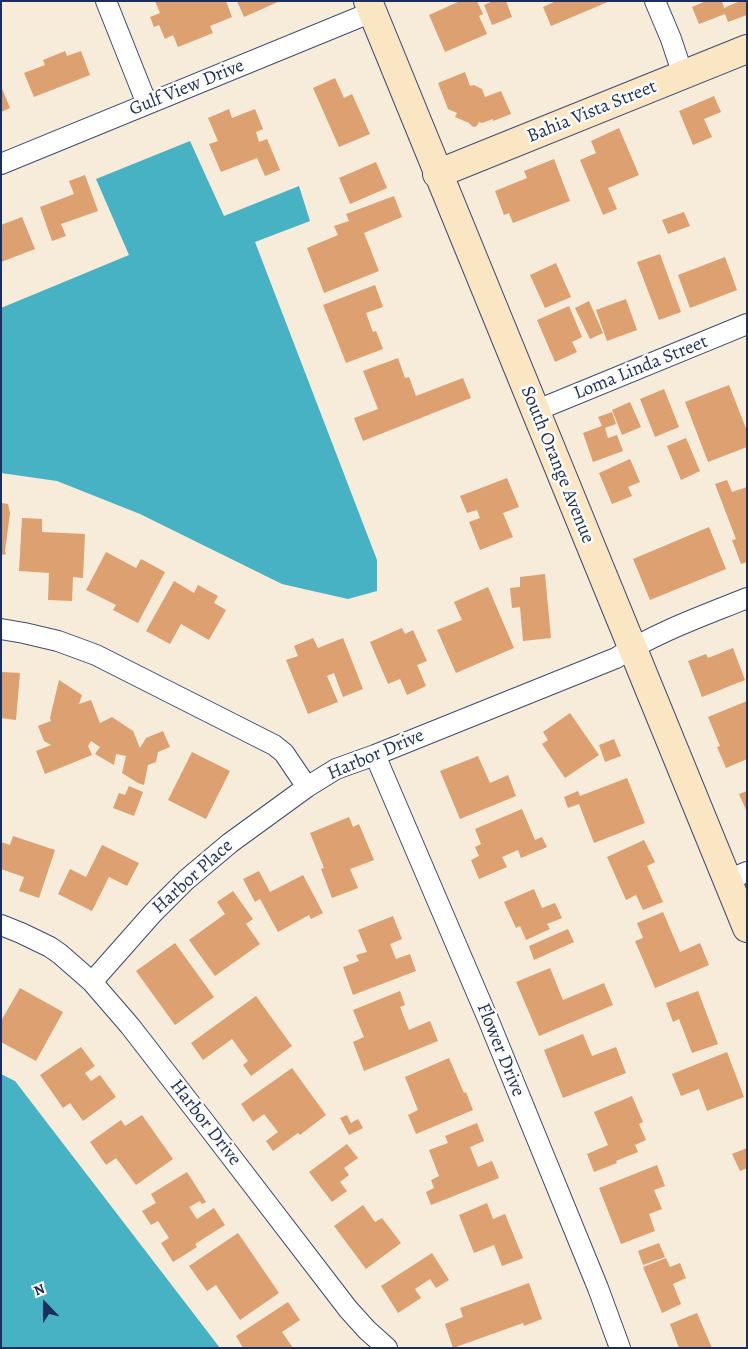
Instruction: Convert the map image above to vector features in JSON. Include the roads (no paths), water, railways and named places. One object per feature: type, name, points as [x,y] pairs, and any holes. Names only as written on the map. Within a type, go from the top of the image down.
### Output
[{"type":"street","points":[[106,1],[148,104]]},
{"type":"street","points":[[655,1],[684,75]]},
{"type":"street","name":"Gulf View Drive","points":[[1,164],[148,104],[370,6]]},
{"type":"street","name":"South Orange Avenue","points":[[370,6],[632,648],[737,876],[747,928]]},
{"type":"street","name":"Bahia Vista Street","points":[[437,174],[747,49]]},
{"type":"street","name":"Loma Linda Street","points":[[535,411],[747,324]]},
{"type":"street","name":"Harbor Drive","points":[[1,629],[24,632],[58,641],[96,656],[274,745],[284,753],[307,787],[336,769],[616,658],[656,636],[747,598]]},
{"type":"street","name":"Flower Drive","points":[[375,755],[488,1019],[598,1288],[620,1348]]},
{"type":"street","name":"Harbor Place","points":[[92,982],[152,913],[186,880],[230,843],[307,787]]},
{"type":"street","name":"Harbor Drive","points":[[1,925],[50,947],[92,982],[130,1026],[348,1310],[387,1348]]},
{"type":"water","points":[[190,141],[224,216],[299,186],[310,221],[255,242],[377,560],[377,591],[348,599],[282,584],[140,514],[57,481],[1,473],[1,308],[129,255],[96,179]]},
{"type":"water","points":[[1,1074],[15,1081],[220,1348],[1,1348]]}]
